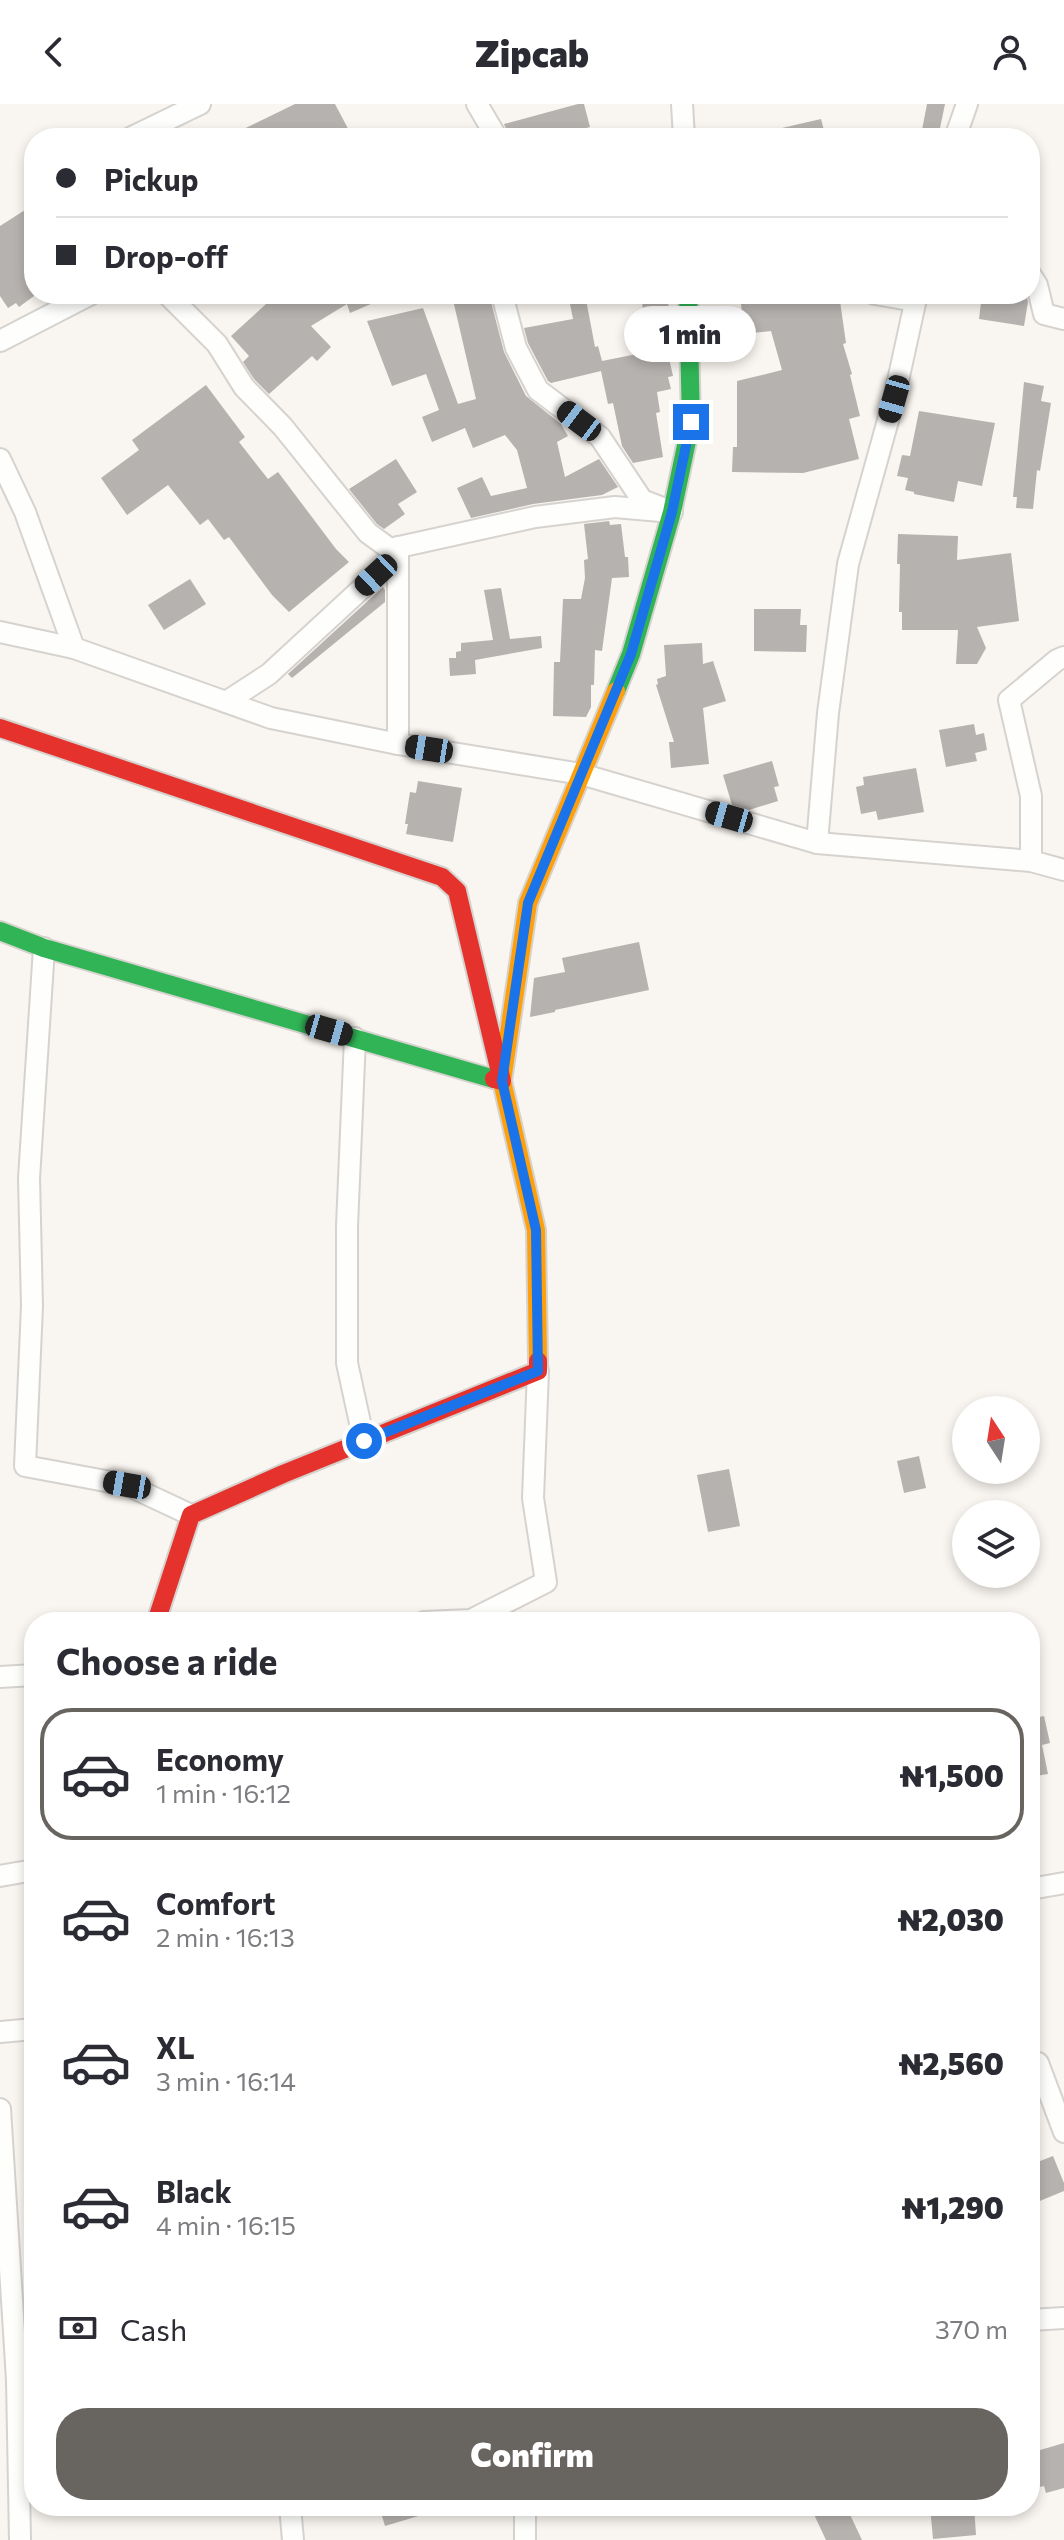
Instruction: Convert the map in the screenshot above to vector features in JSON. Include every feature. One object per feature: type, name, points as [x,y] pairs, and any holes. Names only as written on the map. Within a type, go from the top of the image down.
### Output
[{"type":"street","points":[[151,128],[200,104]]},
{"type":"street","points":[[477,104],[491,128]]},
{"type":"street","points":[[682,104],[683,128]]},
{"type":"street","points":[[959,128],[967,104]]},
{"type":"street","points":[[1040,297],[1044,314],[1064,319]]},
{"type":"street","points":[[0,341],[72,304]]},
{"type":"street","points":[[177,304],[217,344],[244,387],[283,427],[368,533],[390,549],[398,551],[535,517],[615,507],[672,512]]},
{"type":"street","points":[[505,304],[516,348],[538,390],[600,437],[642,500],[672,512]]},
{"type":"street","points":[[502,1081],[528,903],[631,654],[672,512],[691,422],[688,304]]},
{"type":"street","points":[[817,843],[828,713],[848,564],[894,399],[915,304]]},
{"type":"street","points":[[0,459],[25,512],[74,648]]},
{"type":"street","points":[[226,702],[269,674],[398,551]]},
{"type":"street","points":[[398,551],[398,744]]},
{"type":"street","points":[[0,632],[74,648],[271,718],[398,744],[581,774],[817,843],[1031,861],[1064,870]]},
{"type":"street","points":[[1031,861],[1031,796],[1009,700],[1064,657]]},
{"type":"street","points":[[0,728],[442,877],[457,891],[536,1230],[538,1371],[533,1498],[546,1582],[487,1612]]},
{"type":"street","points":[[0,931],[44,948],[502,1081]]},
{"type":"street","points":[[44,948],[29,1178],[32,1306],[25,1466],[127,1485],[191,1515],[538,1371]]},
{"type":"street","points":[[355,1038],[347,1226],[347,1363],[364,1441]]},
{"type":"street","points":[[159,1612],[191,1515]]},
{"type":"street","points":[[0,1677],[24,1676]]},
{"type":"street","points":[[0,1876],[24,1872]]},
{"type":"street","points":[[1040,1887],[1064,1883]]},
{"type":"street","points":[[0,2032],[24,2030]]},
{"type":"street","points":[[1040,2068],[1064,2132]]},
{"type":"street","points":[[0,2109],[24,2359]]},
{"type":"street","points":[[1040,2319],[1064,2318]]},
{"type":"street","points":[[20,2540],[24,2433]]},
{"type":"street","points":[[291,2516],[293,2540]]},
{"type":"street","points":[[525,2516],[525,2540]]},
{"type":"building","points":[[295,104],[335,104],[348,128],[246,128]]},
{"type":"building","points":[[584,104],[590,127],[506,128],[504,124]]},
{"type":"building","points":[[927,104],[945,104],[940,128],[922,128]]},
{"type":"building","points":[[821,119],[823,128],[782,128]]},
{"type":"building","points":[[24,211],[24,303],[19,307],[16,303],[8,308],[0,296],[0,226]]},
{"type":"building","points":[[266,304],[347,304],[311,326],[331,347],[317,361],[312,356],[269,394],[254,379],[243,362],[249,356],[231,336]]},
{"type":"building","points":[[347,304],[371,304],[350,313]]},
{"type":"building","points":[[454,304],[492,304],[504,352],[526,396],[561,424],[568,436],[557,442],[565,477],[599,459],[618,487],[602,495],[533,504],[471,518],[457,488],[482,477],[491,496],[527,488],[517,450],[505,435],[473,448],[465,428],[432,442],[422,417],[439,410],[426,374],[392,386],[367,321],[423,308],[458,404],[476,399]]},
{"type":"building","points":[[570,304],[587,304],[595,347],[598,346],[602,361],[652,351],[642,304],[668,304],[672,347],[667,349],[673,376],[668,377],[671,389],[657,392],[660,412],[656,413],[663,457],[633,463],[622,446],[613,403],[608,404],[601,371],[551,383],[548,381],[528,343],[524,328],[573,319]]},
{"type":"building","points":[[741,304],[840,304],[846,343],[843,344],[860,416],[849,419],[859,459],[803,473],[732,472],[733,447],[737,447],[737,381],[782,370],[771,331],[744,334]]},
{"type":"building","points":[[981,304],[1028,304],[1024,326],[979,319]]},
{"type":"building","points":[[1024,382],[1044,386],[1041,401],[1051,403],[1040,471],[1037,470],[1033,509],[1016,508],[1017,497],[1013,497]]},
{"type":"building","points":[[206,385],[245,437],[239,442],[268,479],[278,472],[349,562],[289,612],[272,595],[229,537],[224,540],[208,519],[200,525],[168,485],[127,515],[101,478],[139,450],[132,440]]},
{"type":"building","points":[[919,411],[995,423],[982,486],[958,481],[954,502],[905,490],[908,478],[897,476],[902,455],[910,456]]},
{"type":"building","points":[[396,459],[417,492],[398,504],[405,514],[384,529],[349,489]]},
{"type":"building","points":[[609,521],[610,525],[621,524],[629,577],[612,578],[602,651],[595,650],[594,685],[591,685],[591,707],[586,717],[553,716],[554,662],[560,662],[563,599],[581,599],[585,578],[584,560],[588,559],[584,524]]},
{"type":"building","points":[[898,534],[958,536],[957,560],[1011,553],[1019,621],[977,627],[986,648],[977,664],[956,664],[958,630],[902,630]]},
{"type":"building","points":[[190,579],[206,604],[164,630],[148,605]]},
{"type":"building","points":[[383,587],[385,602],[292,678],[288,674]]},
{"type":"building","points":[[501,588],[510,639],[541,636],[542,648],[475,660],[476,674],[450,676],[449,658],[456,658],[456,652],[461,651],[461,643],[493,640],[484,590]]},
{"type":"building","points":[[754,609],[801,609],[800,625],[807,625],[806,652],[754,651]]},
{"type":"building","points":[[702,643],[703,664],[713,661],[726,701],[703,708],[709,764],[671,768],[669,742],[674,742],[656,685],[657,679],[666,676],[664,645]]},
{"type":"building","points":[[974,724],[976,735],[984,733],[987,750],[975,753],[977,761],[946,767],[939,730]]},
{"type":"building","points":[[772,761],[779,786],[774,787],[778,801],[749,810],[732,805],[723,775]]},
{"type":"building","points":[[916,768],[924,812],[878,820],[876,811],[861,814],[856,787],[864,785],[863,777]]},
{"type":"building","points":[[418,781],[462,788],[453,842],[406,834],[410,792],[416,793]]},
{"type":"building","points":[[639,942],[649,990],[530,1017],[534,978],[565,972],[562,958]]},
{"type":"building","points":[[919,1456],[926,1488],[904,1493],[897,1461]]},
{"type":"building","points":[[729,1469],[740,1526],[708,1532],[697,1475]]},
{"type":"building","points":[[1044,1716],[1050,1743],[1042,1745],[1048,1774],[1040,1775],[1040,1717]]},
{"type":"building","points":[[1053,2156],[1064,2191],[1040,2201],[1040,2161]]},
{"type":"building","points":[[1064,2443],[1064,2488],[1046,2493],[1044,2486],[1040,2487],[1040,2450]]},
{"type":"building","points":[[382,2516],[418,2516],[385,2526]]},
{"type":"building","points":[[815,2516],[851,2516],[862,2540],[826,2540]]},
{"type":"building","points":[[931,2516],[975,2516],[976,2535],[933,2539]]},
{"type":"traffic: fast","points":[[616,691],[631,654],[672,512],[691,422],[688,304]]},
{"type":"traffic: fast","points":[[0,931],[44,948],[494,1079]]},
{"type":"traffic: slow","points":[[538,1361],[536,1230],[502,1081],[528,903],[616,691]]},
{"type":"traffic: jam","points":[[0,728],[442,877],[457,891],[502,1081],[494,1079]]},
{"type":"traffic: jam","points":[[159,1612],[191,1515],[283,1474],[538,1371],[538,1361]]},
{"type":"route","points":[[364,1441],[538,1371],[536,1230],[502,1081],[528,903],[631,654],[672,512],[691,422]]}]
